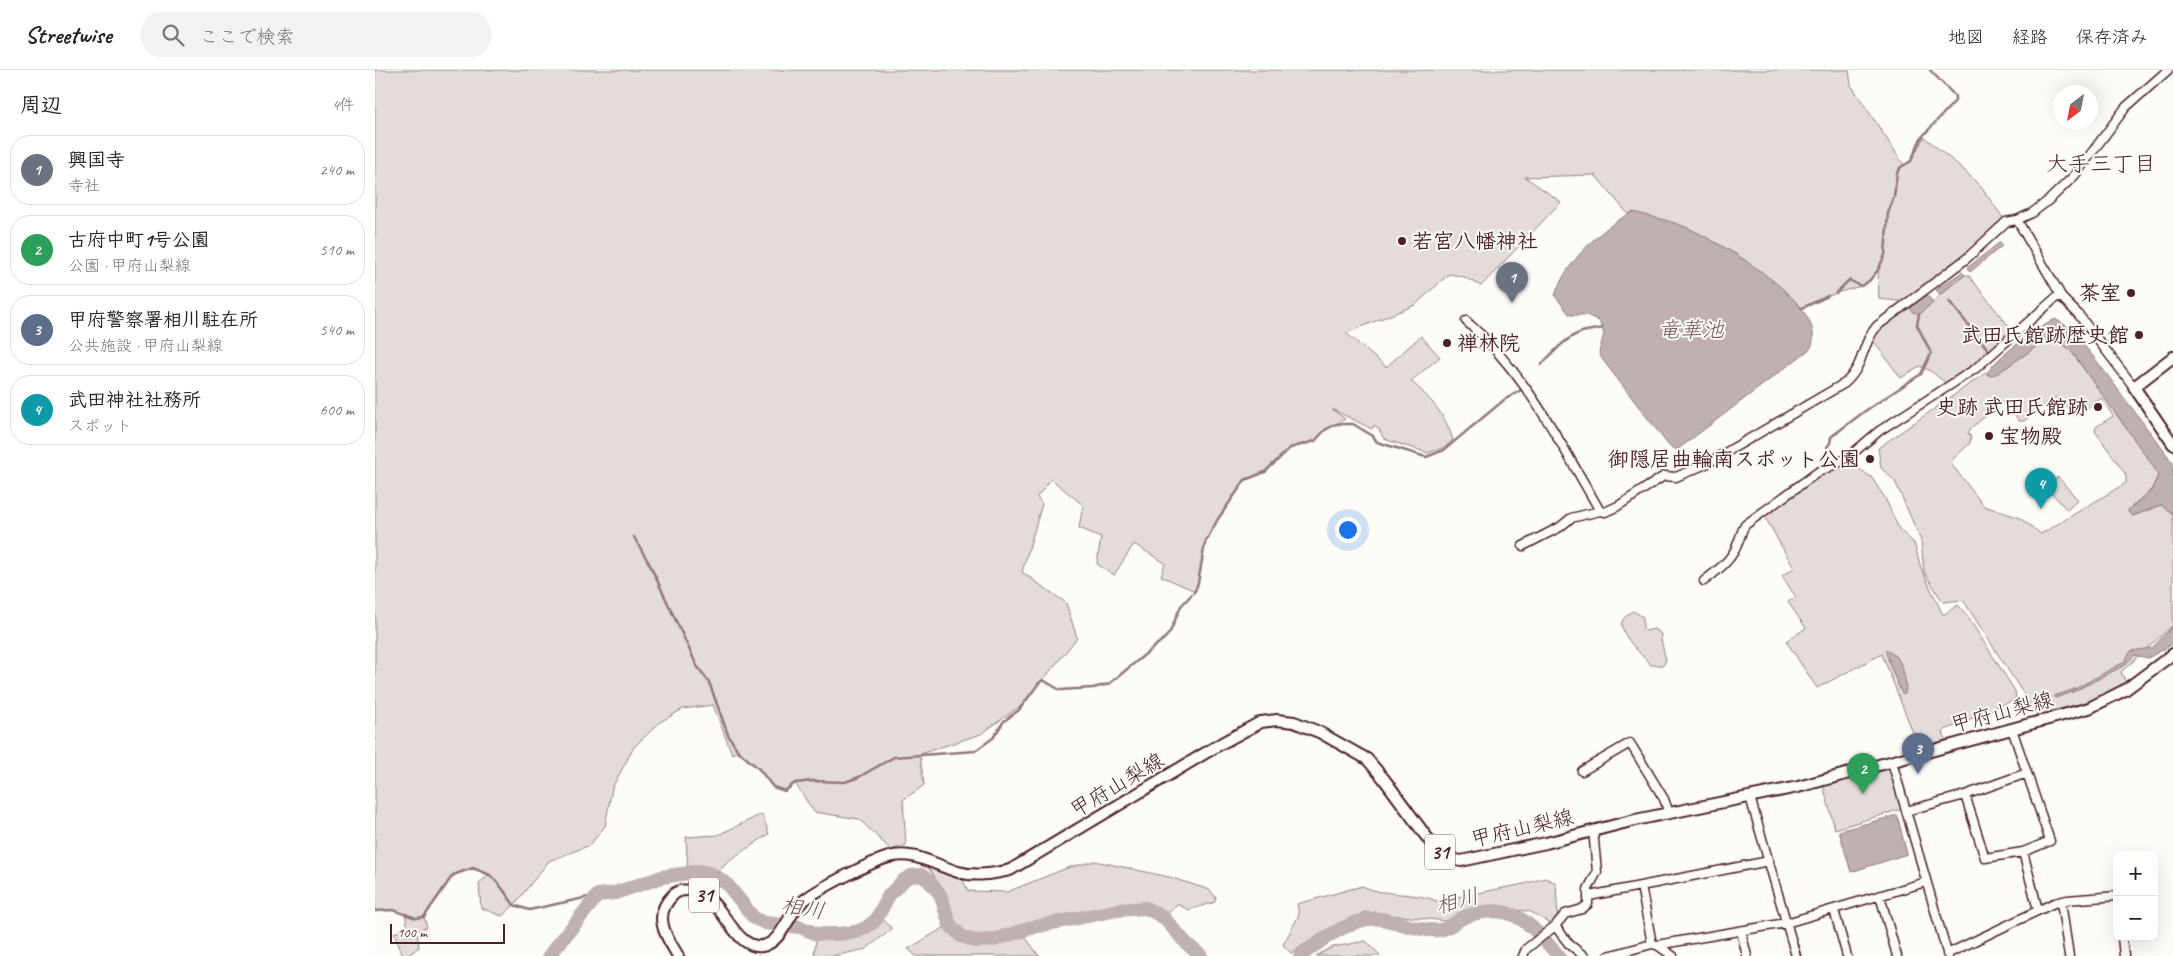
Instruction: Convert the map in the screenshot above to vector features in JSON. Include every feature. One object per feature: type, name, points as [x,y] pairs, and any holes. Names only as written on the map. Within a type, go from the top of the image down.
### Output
[{"type":"main road","points":[[2173,357],[2133,388],[2173,444]]},
{"type":"main road","name":"甲府山梨線","points":[[678,956],[666,935],[662,920],[665,906],[676,892],[692,890],[709,898],[739,936],[755,946],[772,943],[798,905],[810,895],[888,857],[905,854],[959,872],[976,875],[994,874],[1010,870],[1222,743],[1261,722],[1294,722],[1319,732],[1367,759],[1441,854],[1451,860],[1473,860],[1593,830],[1797,787],[2089,708],[2125,690],[2173,654]]},
{"type":"street","points":[[1523,546],[1560,527],[1571,518],[1600,511],[1605,512],[1619,506],[1664,476],[1676,477],[1706,464],[1845,383],[1853,376],[1862,360],[1869,335],[1877,326],[1966,259],[2006,222],[2017,220],[2032,213],[2049,200],[2067,184],[2126,107],[2168,70]]},
{"type":"street","points":[[2017,220],[2060,294],[2078,314],[2133,388]]},
{"type":"street","points":[[1704,581],[1726,563],[1738,543],[1740,532],[1745,525],[1818,472],[1846,459],[1879,431],[1975,369],[2060,294]]},
{"type":"street","points":[[1466,321],[1481,334],[1527,388],[1560,440],[1600,511]]},
{"type":"street","points":[[1965,794],[1985,858],[2023,852],[2050,841],[2012,729]]},
{"type":"street","points":[[1582,771],[1629,743],[1665,798],[1669,813]]},
{"type":"street","points":[[1892,762],[1947,955],[2038,910],[2061,902],[2113,896]]},
{"type":"street","points":[[1906,811],[2027,773]]},
{"type":"street","points":[[1750,797],[1796,956]]},
{"type":"street","points":[[1523,956],[1535,941],[1555,926],[1565,914],[1585,908],[1590,885],[1597,872],[1593,830]]},
{"type":"street","points":[[2023,852],[2038,910]]},
{"type":"street","points":[[1589,896],[1769,861]]},
{"type":"street","points":[[1608,956],[1655,945],[1786,924],[1926,882]]},
{"type":"street","points":[[1641,886],[1655,945],[1673,956]]},
{"type":"street","points":[[1879,896],[1897,956]]},
{"type":"street","points":[[2061,902],[2069,956]]},
{"type":"street","points":[[1834,910],[1847,956]]},
{"type":"street","points":[[1555,926],[1569,944],[1584,956]]},
{"type":"street","points":[[1741,931],[1747,956]]},
{"type":"street","points":[[2123,941],[2125,956]]},
{"type":"shaded area","points":[[375,70],[1849,70],[1851,85],[1904,165],[1911,161],[1924,137],[1963,169],[1981,187],[2006,222],[1909,303],[1912,305],[1911,307],[1931,305],[1961,278],[1965,275],[1969,276],[2015,334],[1948,385],[1932,372],[1920,366],[1901,378],[1869,335],[1907,302],[1879,299],[1878,270],[1869,281],[1861,286],[1836,293],[1802,308],[1760,271],[1734,253],[1690,229],[1633,212],[1628,214],[1595,175],[1525,177],[1561,202],[1481,286],[1464,277],[1449,274],[1415,305],[1346,333],[1386,367],[1421,336],[1440,357],[1411,381],[1425,394],[1442,415],[1453,440],[1445,447],[1428,453],[1384,439],[1379,429],[1374,425],[1372,429],[1332,409],[1345,419],[1325,430],[1315,441],[1290,448],[1265,472],[1244,480],[1218,519],[1205,543],[1195,591],[1161,576],[1165,563],[1134,544],[1114,575],[1097,564],[1101,537],[1079,528],[1083,505],[1051,479],[1037,497],[1042,504],[1022,572],[1066,603],[1077,638],[1039,683],[1026,702],[981,734],[920,754],[924,785],[903,800],[906,845],[891,850],[859,819],[814,812],[795,783],[785,791],[773,787],[759,769],[738,751],[732,754],[713,705],[683,709],[660,722],[634,747],[612,788],[605,826],[590,845],[549,861],[514,905],[502,916],[481,908],[479,883],[489,875],[477,870],[466,870],[457,873],[443,888],[424,917],[427,927],[417,931],[419,947],[407,956],[403,956],[394,933],[408,928],[405,914],[393,910],[375,911]]},
{"type":"shaded area","points":[[2053,339],[2060,341],[2071,351],[2154,466],[2158,476],[2151,490],[2128,510],[2133,516],[2161,505],[2173,514],[2173,625],[2121,672],[2126,682],[2091,702],[2039,718],[1963,600],[1943,602],[1924,572],[1921,541],[1895,481],[1881,468],[1878,448],[1987,372],[1987,374],[1996,372],[2004,368],[2044,342]],"holes":[[[2053,398],[2059,398],[2072,414],[2078,416],[2101,398],[2113,416],[2096,427],[2095,431],[2126,475],[2126,483],[2041,534],[2020,518],[1984,506],[1952,465],[1953,459],[1970,443],[1971,437],[1968,433],[1971,428],[2003,402],[2007,404],[2019,421],[2024,421]]]},
{"type":"shaded area","points":[[1846,459],[1872,478],[1885,498],[1899,529],[1914,543],[1921,568],[1943,615],[1958,605],[1966,614],[2015,691],[2016,699],[1943,731],[1947,746],[1921,753],[1882,654],[1817,688],[1786,641],[1806,628],[1788,602],[1796,597],[1782,576],[1794,568],[1762,512],[1818,472]]},
{"type":"shaded area","points":[[2058,477],[2078,500],[2067,510],[2047,488]]},
{"type":"shaded area","points":[[1633,611],[1643,617],[1643,628],[1646,631],[1654,629],[1661,634],[1666,660],[1663,665],[1651,665],[1632,645],[1624,633],[1622,622]]},
{"type":"shaded area","points":[[1892,762],[1905,808],[1835,829],[1822,781]]},
{"type":"shaded area","points":[[762,814],[769,834],[728,861],[714,875],[701,871],[688,872],[686,837],[718,835]]},
{"type":"shaded area","points":[[919,857],[959,872],[968,891],[1007,892],[1067,868],[1095,861],[1169,877],[1210,890],[1216,898],[1215,902],[1189,910],[1177,904],[1164,918],[1146,908],[1133,908],[1021,931],[1039,956],[916,956],[908,949],[950,924],[948,901],[933,874]]},
{"type":"shaded area","points":[[1545,878],[1556,883],[1558,922],[1555,926],[1529,911],[1492,909],[1466,913],[1446,921],[1365,912],[1322,933],[1291,953],[1283,945],[1299,915],[1297,904],[1362,886],[1380,892],[1418,896],[1437,901]]},
{"type":"shaded area","points":[[882,918],[892,929],[866,949],[833,956],[814,955],[817,934],[856,932]]},
{"type":"shaded area","points":[[1366,941],[1381,956],[1316,956],[1333,947]]},
{"type":"water","name":"竜華池","points":[[1633,212],[1685,227],[1707,237],[1749,263],[1791,297],[1806,315],[1813,333],[1810,349],[1677,450],[1669,446],[1602,359],[1599,352],[1604,334],[1599,321],[1587,315],[1570,315],[1555,296],[1566,272],[1586,247],[1610,226]]},
{"type":"water","points":[[2000,242],[2002,246],[1970,272],[1967,268]]},
{"type":"water","points":[[1962,272],[1965,275],[1940,294],[1936,290]]},
{"type":"water","points":[[1927,295],[1933,302],[1920,314],[1913,312],[1911,310],[1912,305]]},
{"type":"water","points":[[2055,319],[2068,327],[2093,356],[2173,463],[2173,514],[2161,505],[2133,516],[2129,513],[2128,510],[2151,491],[2158,476],[2153,466],[2071,351],[2062,344],[2053,340],[2045,341],[1998,373],[1990,376],[1987,374],[1991,367],[2007,352]]},
{"type":"water","points":[[2173,626],[2173,644],[2148,658],[2134,655],[2125,665],[2073,692],[2055,698],[2054,696],[2075,689],[2124,662],[2131,651],[2152,648]]},
{"type":"water","points":[[1885,649],[1900,662],[1905,681],[1905,694],[1902,694]]},
{"type":"water","points":[[1897,815],[1907,854],[1851,872],[1839,831]]},
{"type":"waterway","points":[[1836,293],[1849,280],[1861,286],[1869,281],[1878,270],[1885,255],[1888,213],[1894,197],[1897,173],[1901,167],[1911,161],[1921,138],[1955,101],[1955,96],[1930,70]]},
{"type":"waterway","points":[[1802,308],[1828,296]]},
{"type":"waterway","points":[[1949,301],[1990,352]]},
{"type":"waterway","points":[[1827,447],[1831,437],[1865,411],[1921,374],[1931,353],[1917,325],[1919,314]]},
{"type":"waterway","points":[[1541,365],[1560,346],[1576,334],[1602,328]]},
{"type":"waterway","points":[[634,537],[650,565],[697,666],[709,682],[728,735],[738,751],[759,769],[773,787],[785,791],[795,783],[812,781],[845,782],[859,777],[894,757],[975,751],[993,738],[1004,721],[1019,710],[1043,680],[1060,690],[1093,688],[1109,684],[1170,632],[1181,606],[1195,591],[1205,543],[1218,519],[1245,480],[1265,472],[1290,448],[1315,441],[1325,430],[1336,424],[1353,424],[1373,436],[1377,442],[1426,457],[1444,450],[1504,400],[1521,390]]},
{"type":"waterway","points":[[375,911],[393,910],[416,918],[424,917],[453,875],[473,868],[490,875],[514,905],[529,910],[598,895]]},
{"type":"waterway","name":"相川","points":[[549,956],[598,895],[615,893],[662,877],[701,871],[714,875],[727,884],[754,918],[765,923],[800,927],[817,934],[856,932],[867,927],[876,920],[889,895],[904,880],[911,876],[921,875],[940,894],[950,925],[961,936],[975,941],[993,940],[1034,927],[1118,910],[1146,908],[1164,918],[1186,943],[1201,956]]},
{"type":"waterway","name":"相川","points":[[1300,956],[1338,930],[1360,921],[1381,919],[1418,928],[1440,930],[1467,916],[1497,911],[1509,913],[1520,918],[1539,934],[1559,956]]},
{"type":"place","name":"若宮八幡神社","points":[[1402,241]]},
{"type":"place","name":"茶室","points":[[2131,293]]},
{"type":"place","name":"興国寺","points":[[1512,303]]},
{"type":"place","name":"武田氏館跡歴史館","points":[[2139,335]]},
{"type":"place","name":"禅林院","points":[[1447,343]]},
{"type":"place","name":"史跡 武田氏館跡","points":[[2098,407]]},
{"type":"place","name":"宝物殿","points":[[1989,436]]},
{"type":"place","name":"御隠居曲輪南スポット公園","points":[[1870,459]]},
{"type":"place","name":"武田神社社務所","points":[[2041,509]]},
{"type":"place","name":"甲府警察署相川駐在所","points":[[1918,774]]},
{"type":"place","name":"古府中町1号公園","points":[[1863,794]]},
{"type":"district","name":"大手三丁目","points":[[2101,163]]}]
